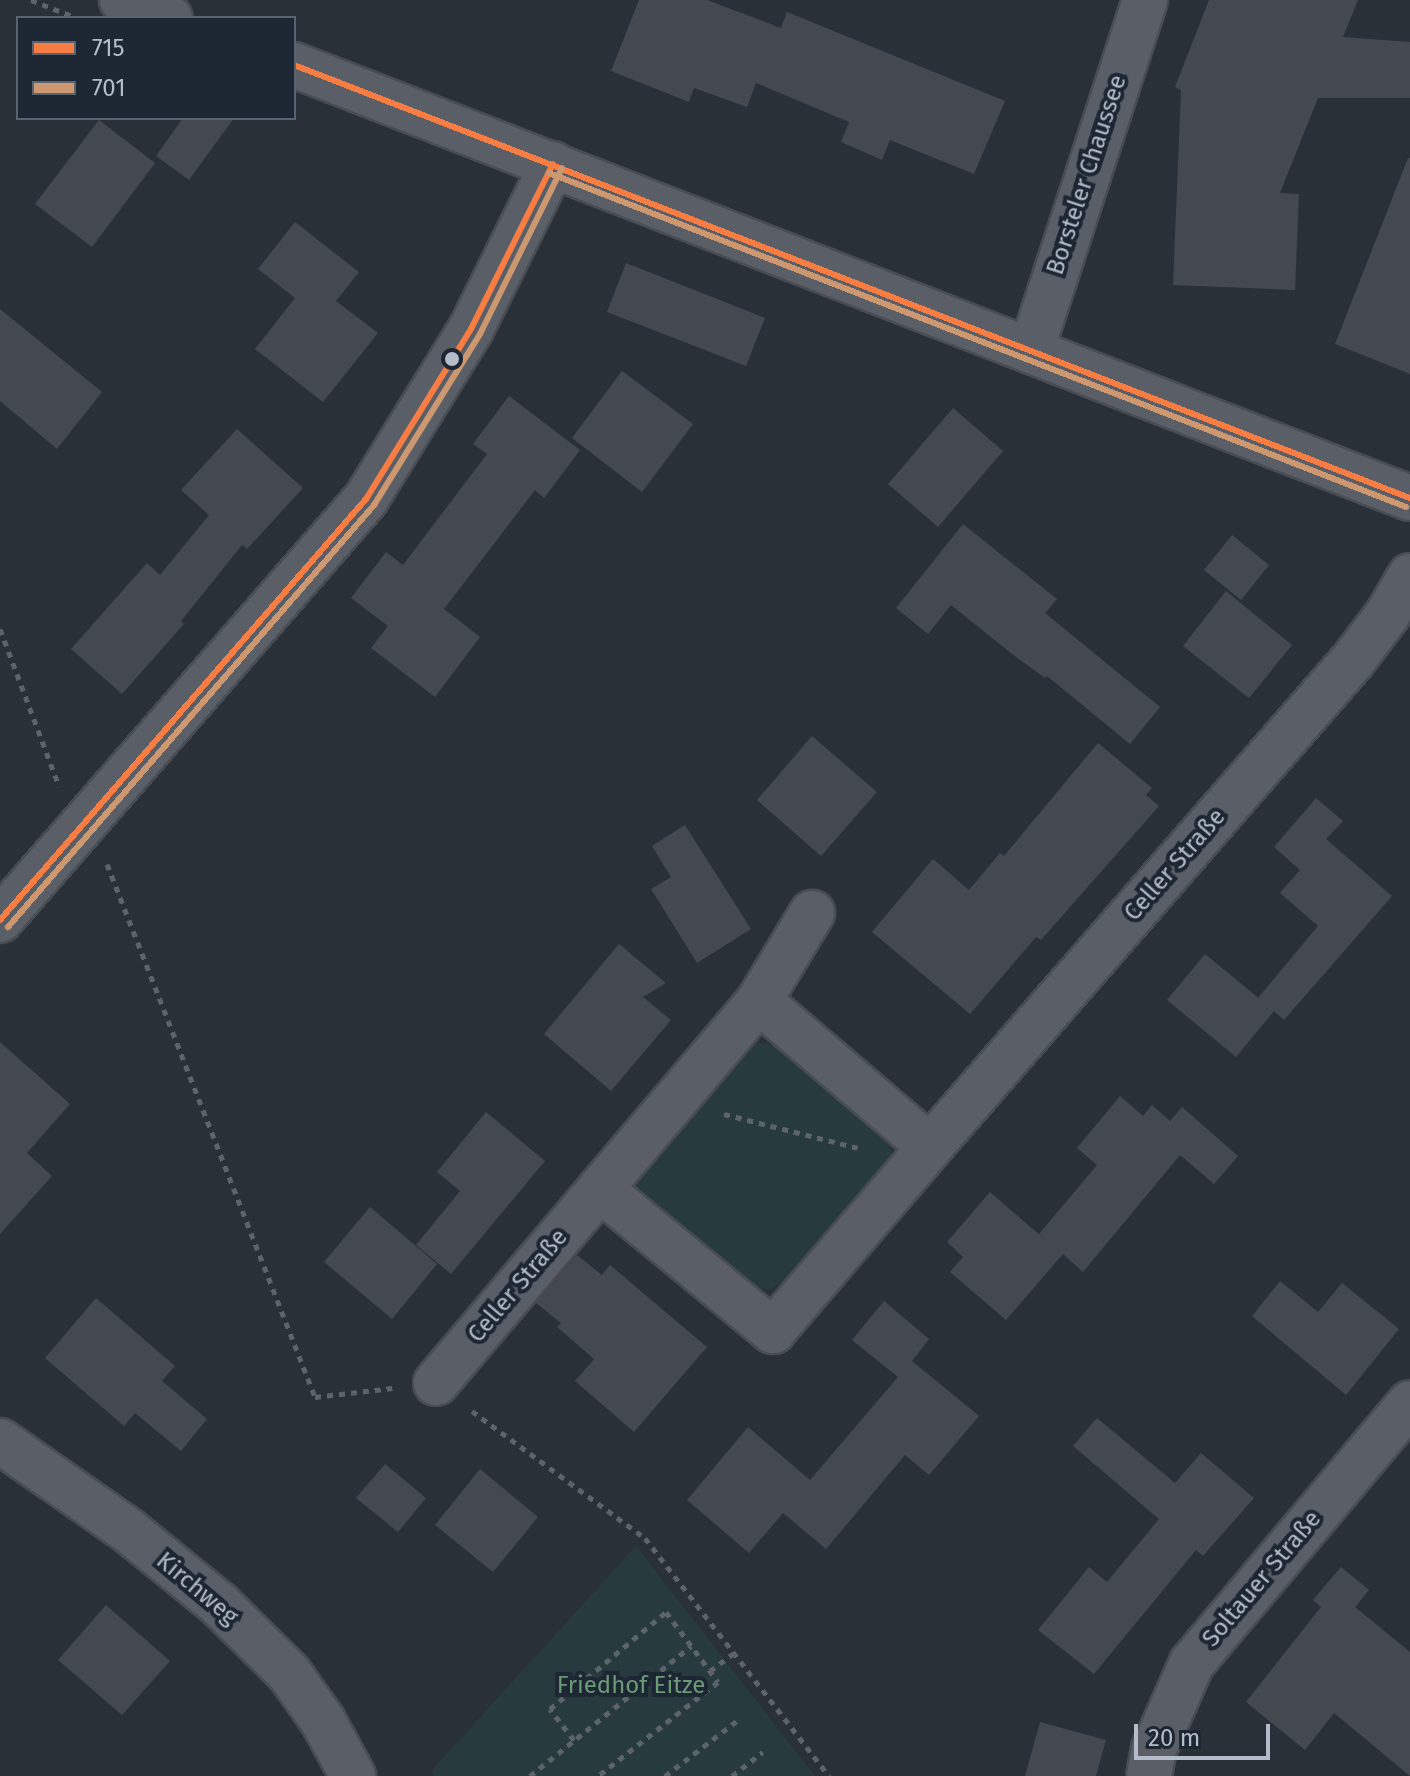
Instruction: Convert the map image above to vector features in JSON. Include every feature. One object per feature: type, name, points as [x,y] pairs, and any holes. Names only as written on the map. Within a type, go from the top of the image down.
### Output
[{"type":"street","points":[[122,0],[165,16]]},
{"type":"street","name":"Borsteler Chaussee","points":[[1031,351],[1145,0]]},
{"type":"street","points":[[296,66],[1410,498]]},
{"type":"street","points":[[7,898],[81,827],[366,499],[471,329],[553,164]]},
{"type":"street","name":"Celler Straße","points":[[600,1189],[773,1331],[1354,659],[1388,614],[1410,576]]},
{"type":"street","name":"Celler Straße","points":[[436,1383],[759,1001],[812,913]]},
{"type":"street","points":[[759,1001],[924,1155]]},
{"type":"street","name":"Soltauer Straße","points":[[1149,1776],[1154,1749],[1192,1663],[1410,1403]]},
{"type":"street","name":"Kirchweg","points":[[0,1441],[129,1531],[220,1605],[289,1673],[323,1721],[349,1774]]},
{"type":"path","points":[[31,0],[72,16]]},
{"type":"path","points":[[0,629],[70,814],[98,841],[315,1397],[436,1383],[645,1538],[829,1776]]},
{"type":"path","points":[[674,1101],[924,1155]]},
{"type":"path","points":[[574,1740],[550,1709],[666,1612],[718,1682],[598,1776]]},
{"type":"path","points":[[530,1776],[691,1646]]},
{"type":"path","points":[[710,1671],[734,1653]]},
{"type":"path","points":[[665,1776],[738,1720]]},
{"type":"path","points":[[732,1776],[763,1752]]},
{"type":"green space","points":[[756,1042],[782,1046],[892,1142],[890,1176],[799,1271],[771,1289],[753,1288],[633,1190],[633,1175],[741,1044]]},
{"type":"green space","name":"Friedhof Eitze","points":[[636,1546],[815,1776],[434,1776],[432,1770]]},
{"type":"building","points":[[639,0],[707,0],[781,28],[787,12],[1005,101],[974,174],[890,140],[882,160],[841,142],[849,122],[756,83],[747,107],[694,88],[689,102],[611,71]]},
{"type":"building","points":[[1209,0],[1358,0],[1343,37],[1410,42],[1410,98],[1318,98],[1280,193],[1299,194],[1295,290],[1173,285],[1181,90],[1175,87]]},
{"type":"building","points":[[99,120],[155,163],[92,247],[35,204]]},
{"type":"building","points":[[182,120],[233,120],[189,180],[156,156]]},
{"type":"building","points":[[1410,158],[1410,374],[1335,344]]},
{"type":"building","points":[[295,222],[359,272],[336,301],[378,333],[323,402],[255,349],[295,298],[258,269]]},
{"type":"building","points":[[626,263],[765,318],[746,366],[607,312]]},
{"type":"building","points":[[0,309],[102,392],[57,449],[0,401]]},
{"type":"building","points":[[622,371],[693,424],[642,492],[572,438]]},
{"type":"building","points":[[509,396],[580,450],[544,498],[535,490],[444,609],[480,637],[435,697],[371,648],[388,626],[351,598],[386,552],[403,565],[487,454],[473,444]]},
{"type":"building","points":[[953,408],[1003,451],[938,527],[888,484]]},
{"type":"building","points":[[237,429],[303,488],[247,549],[242,545],[181,621],[184,624],[122,694],[71,649],[147,563],[160,575],[209,515],[181,490]]},
{"type":"building","points":[[963,524],[1057,599],[1045,613],[1160,707],[1130,744],[1047,676],[1045,678],[1012,654],[951,605],[928,634],[896,608]]},
{"type":"building","points":[[1232,535],[1269,565],[1241,600],[1204,570]]},
{"type":"building","points":[[1226,591],[1292,645],[1249,698],[1183,646]]},
{"type":"building","points":[[812,736],[877,792],[821,856],[757,800]]},
{"type":"building","points":[[1098,743],[1152,788],[1146,795],[1159,806],[1041,940],[1036,937],[970,1014],[872,932],[933,859],[969,890],[1000,853],[1004,856]]},
{"type":"building","points":[[1316,798],[1343,821],[1326,839],[1392,896],[1284,1020],[1274,1011],[1236,1057],[1167,1000],[1205,954],[1258,998],[1318,926],[1280,893],[1300,870],[1274,847]]},
{"type":"building","points":[[685,825],[751,929],[697,963],[651,889],[671,877],[652,846]]},
{"type":"building","points":[[619,944],[666,983],[643,997],[671,1020],[611,1091],[544,1034]]},
{"type":"building","points":[[0,1042],[70,1104],[27,1153],[52,1176],[0,1234]]},
{"type":"building","points":[[1120,1096],[1143,1116],[1152,1105],[1170,1121],[1182,1107],[1238,1156],[1214,1184],[1180,1155],[1083,1272],[1063,1254],[1006,1320],[950,1272],[963,1257],[947,1242],[990,1192],[1049,1243],[1039,1234],[1097,1165],[1077,1148]]},
{"type":"building","points":[[486,1112],[545,1161],[451,1274],[416,1245],[460,1191],[437,1172]]},
{"type":"building","points":[[370,1207],[437,1264],[392,1319],[324,1262]]},
{"type":"building","points":[[577,1255],[602,1275],[610,1265],[707,1347],[634,1432],[575,1381],[594,1359],[557,1327],[561,1323],[536,1303]]},
{"type":"building","points":[[1280,1281],[1318,1312],[1342,1283],[1399,1329],[1346,1395],[1252,1316]]},
{"type":"building","points":[[96,1298],[175,1366],[162,1381],[207,1419],[181,1451],[135,1413],[124,1426],[45,1358]]},
{"type":"building","points":[[884,1301],[929,1339],[912,1361],[979,1416],[929,1475],[905,1455],[826,1549],[783,1513],[749,1553],[687,1500],[748,1427],[810,1480],[898,1377],[852,1340]]},
{"type":"building","points":[[1097,1418],[1175,1483],[1201,1453],[1254,1498],[1203,1556],[1196,1550],[1094,1674],[1038,1630],[1089,1567],[1107,1582],[1159,1519],[1073,1446]]},
{"type":"building","points":[[385,1464],[426,1498],[398,1532],[356,1498]]},
{"type":"building","points":[[480,1469],[538,1517],[493,1572],[435,1525]]},
{"type":"building","points":[[1341,1567],[1369,1590],[1355,1607],[1410,1652],[1410,1776],[1334,1713],[1305,1750],[1246,1702],[1321,1607],[1313,1600]]},
{"type":"building","points":[[106,1605],[170,1661],[122,1715],[58,1660]]},
{"type":"building","points":[[1040,1722],[1106,1740],[1096,1776],[1025,1776]]},
{"type":"transit line","name":"715","points":[[296,66],[1410,498]]},
{"type":"transit line","name":"715","points":[[0,920],[366,499],[471,329],[553,164]]},
{"type":"transit line","name":"701","points":[[8,927],[374,505],[480,334],[562,168]]},
{"type":"transit line","name":"701","points":[[549,173],[1406,507]]}]
